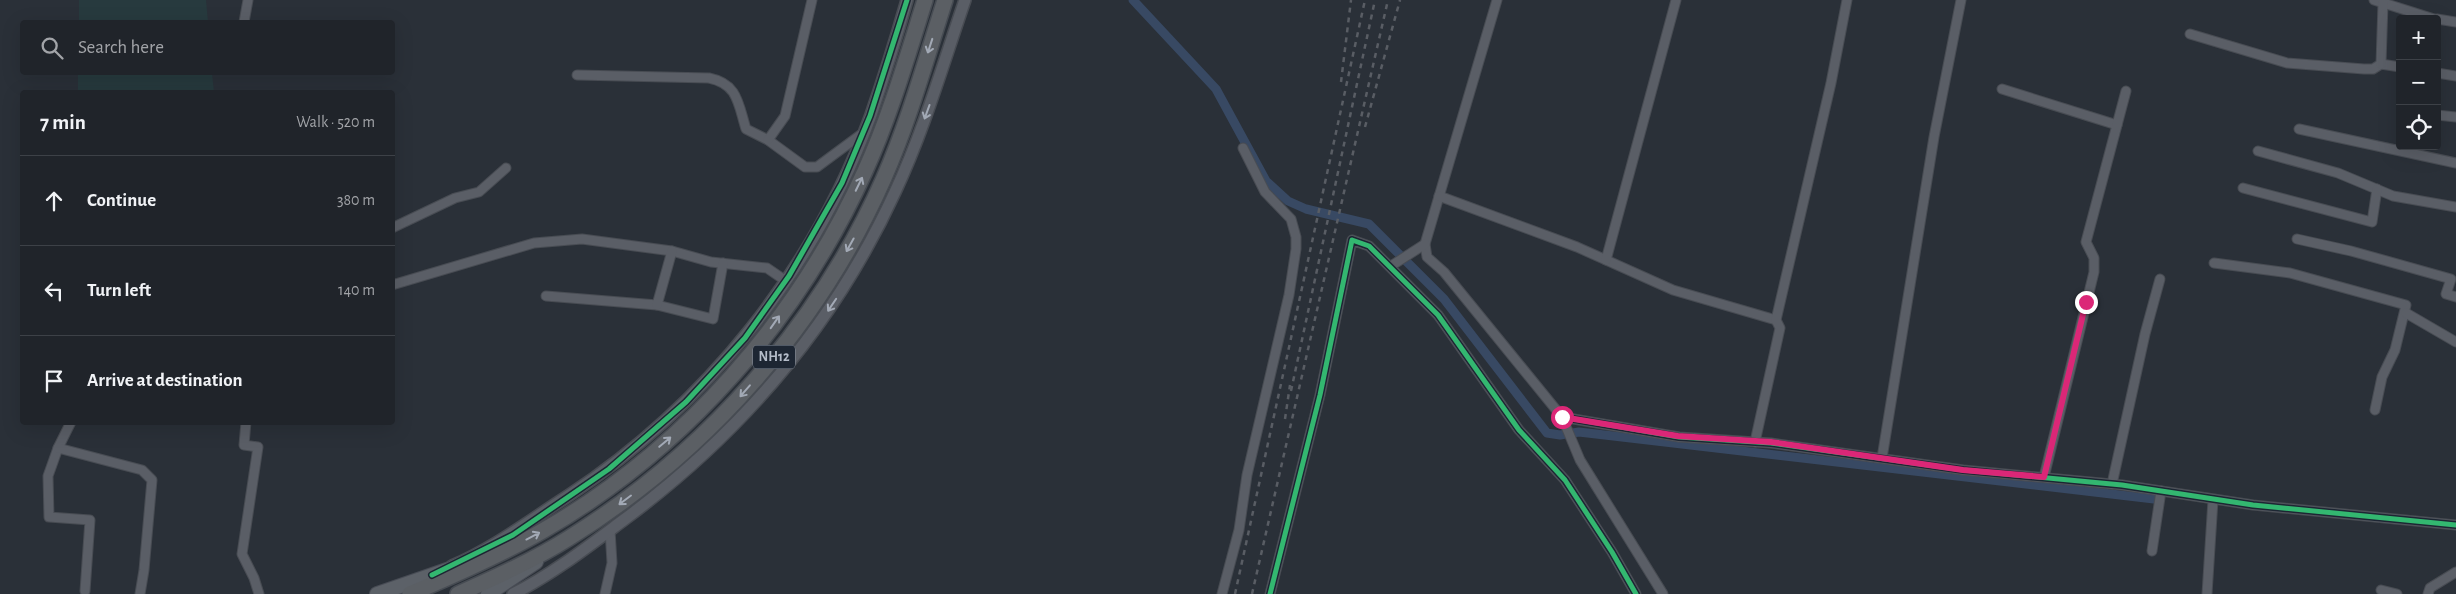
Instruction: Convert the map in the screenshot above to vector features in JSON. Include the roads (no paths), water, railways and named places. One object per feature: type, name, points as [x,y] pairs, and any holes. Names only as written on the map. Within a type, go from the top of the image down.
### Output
[{"type":"highway","name":"NH12","points":[[410,594],[508,549],[570,514],[668,439],[702,408],[766,335],[825,249],[865,171],[897,90],[925,0]]},
{"type":"highway","name":"NH12","points":[[458,594],[498,576],[567,539],[648,483],[708,430],[775,356],[820,295],[841,262],[884,178],[914,96],[945,0]]},
{"type":"main road","points":[[488,594],[567,539]]},
{"type":"main road","points":[[377,594],[508,549]]},
{"type":"street","points":[[244,20],[248,0]]},
{"type":"street","points":[[768,140],[785,116],[812,0]]},
{"type":"street","points":[[432,575],[513,535],[609,469],[638,446],[686,402],[744,338],[786,281],[828,210],[864,132],[907,0]]},
{"type":"street","points":[[513,594],[610,530],[688,469],[726,436],[797,352],[835,302],[895,192],[933,96],[965,0]]},
{"type":"street","points":[[1497,0],[1425,244],[1427,257],[1444,272],[1562,417],[1572,442],[1600,494],[1663,594]]},
{"type":"street","points":[[1606,260],[1676,0]]},
{"type":"street","points":[[1755,442],[1780,328],[1776,320],[1831,83],[1847,0]]},
{"type":"street","points":[[1882,458],[1934,137],[1961,0]]},
{"type":"street","points":[[2381,64],[2378,2],[2422,15]]},
{"type":"street","points":[[2441,20],[2456,22]]},
{"type":"street","points":[[2190,34],[2287,63],[2364,69],[2373,69],[2381,64],[2396,66]]},
{"type":"street","points":[[2441,74],[2456,76]]},
{"type":"street","points":[[577,75],[709,78],[722,81],[734,90],[746,129],[768,140],[805,167],[818,167],[864,132]]},
{"type":"street","points":[[2002,89],[2117,126]]},
{"type":"street","points":[[2044,477],[2094,272],[2094,258],[2086,242],[2126,91]]},
{"type":"street","points":[[2441,115],[2456,117]]},
{"type":"street","points":[[2299,129],[2456,163]]},
{"type":"street","points":[[1222,594],[1239,530],[1247,475],[1289,295],[1296,249],[1296,237],[1290,220],[1265,192],[1243,148]]},
{"type":"street","points":[[2258,151],[2338,173],[2393,196],[2456,207]]},
{"type":"street","points":[[395,227],[455,198],[479,192],[506,168]]},
{"type":"street","points":[[2243,188],[2372,222],[2377,189]]},
{"type":"street","points":[[1439,196],[1577,247],[1673,290],[1776,320]]},
{"type":"street","points":[[395,284],[534,243],[582,239],[672,251],[711,262],[767,268],[786,281]]},
{"type":"street","points":[[2297,239],[2351,251],[2452,279],[2446,294],[2456,297]]},
{"type":"street","points":[[1270,594],[1320,395],[1352,240],[1369,246],[1438,315],[1519,430],[1565,480],[1612,552],[1636,594]]},
{"type":"street","points":[[1391,266],[1425,244]]},
{"type":"street","points":[[657,305],[672,251]]},
{"type":"street","points":[[546,296],[657,305],[713,319],[723,263]]},
{"type":"street","points":[[2214,263],[2290,273],[2406,305],[2406,313],[2395,350],[2382,377],[2375,410]]},
{"type":"street","points":[[2112,484],[2145,334],[2160,279]]},
{"type":"street","points":[[2406,313],[2456,342]]},
{"type":"street","points":[[1562,417],[1678,436],[1755,442],[1963,470],[2112,484],[2213,500],[2456,525]]},
{"type":"street","points":[[70,425],[58,448],[48,476],[49,517],[90,520],[85,591]]},
{"type":"street","points":[[246,425],[244,445],[258,447],[242,554],[254,578],[259,594]]},
{"type":"street","points":[[58,448],[142,470],[152,480],[140,594]]},
{"type":"street","points":[[2152,551],[2161,491]]},
{"type":"street","points":[[2207,594],[2213,500]]},
{"type":"street","points":[[605,594],[612,562],[610,530]]},
{"type":"street","points":[[2428,594],[2430,588],[2456,572]]},
{"type":"street","points":[[2381,590],[2397,594]]},
{"type":"waterway","points":[[1133,0],[1216,89],[1266,181],[1288,201],[1306,209],[1369,224],[1444,299],[1547,433],[1560,435],[1579,432],[2154,499]]},
{"type":"railway","points":[[1341,82],[1351,0]]},
{"type":"railway","points":[[1235,594],[1365,0]]},
{"type":"railway","points":[[1291,391],[1375,0]]},
{"type":"railway","points":[[1252,594],[1388,0]]},
{"type":"railway","points":[[1365,127],[1400,0]]},
{"type":"railway","points":[[1285,419],[1290,385]]}]
